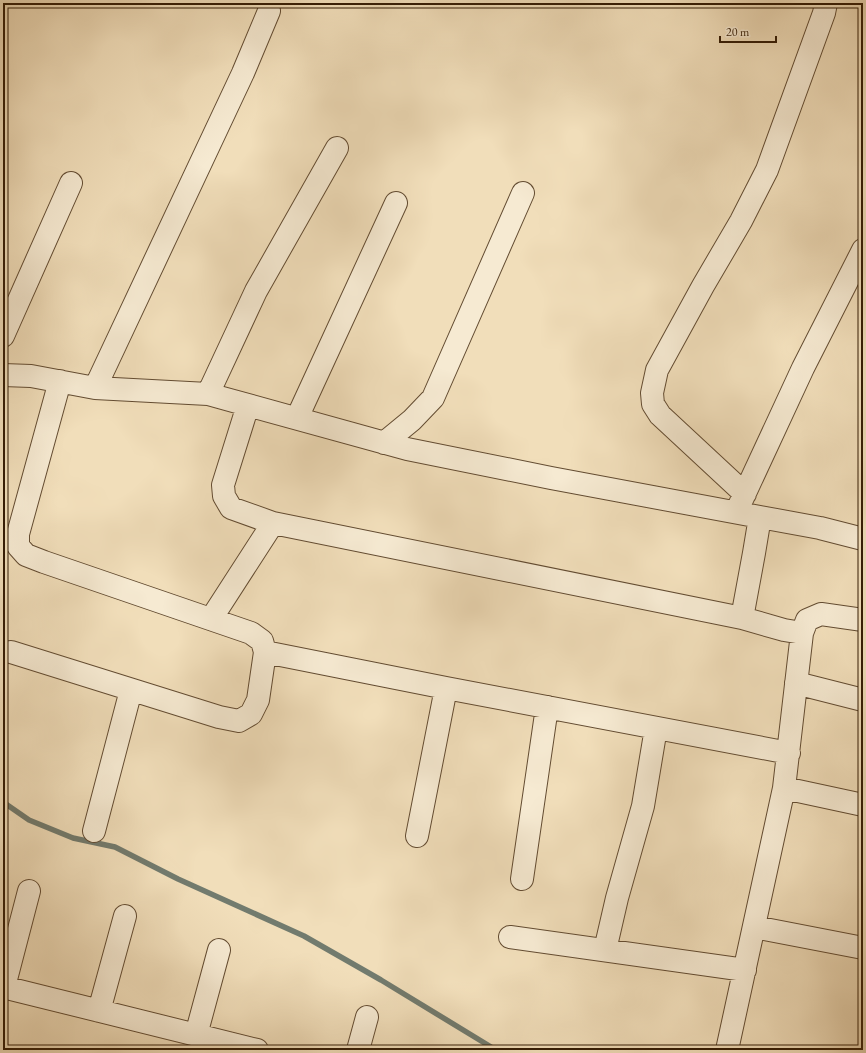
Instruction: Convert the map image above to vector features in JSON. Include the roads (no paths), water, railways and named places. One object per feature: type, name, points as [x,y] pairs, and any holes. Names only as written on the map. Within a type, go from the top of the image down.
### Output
[{"type":"street","points":[[826,3],[824,13],[767,170],[741,221],[702,286],[657,370],[652,392],[653,404],[660,415],[740,504],[760,517],[820,528],[863,539]]},
{"type":"street","points":[[95,388],[243,73],[269,11]]},
{"type":"street","points":[[208,394],[256,291],[337,148]]},
{"type":"street","points":[[3,336],[71,183]]},
{"type":"street","points":[[384,442],[412,420],[433,398],[523,193]]},
{"type":"street","points":[[297,418],[396,203]]},
{"type":"street","points":[[740,504],[802,368],[863,250]]},
{"type":"street","points":[[3,375],[31,376],[95,388],[208,394],[407,449],[551,478],[740,504]]},
{"type":"street","points":[[11,652],[219,717],[240,721],[251,714],[258,700],[265,652],[262,641],[251,633],[44,562],[26,555],[18,546],[18,534],[60,381]]},
{"type":"street","points":[[248,405],[223,485],[224,496],[231,508],[273,522],[742,618],[784,630],[802,633]]},
{"type":"street","points":[[742,618],[760,517]]},
{"type":"street","points":[[211,619],[273,522]]},
{"type":"street","points":[[727,1050],[784,788],[802,633],[807,620],[821,614],[863,620]]},
{"type":"street","points":[[265,652],[789,753]]},
{"type":"street","points":[[796,682],[863,700]]},
{"type":"street","points":[[417,836],[446,688]]},
{"type":"street","points":[[94,831],[131,690]]},
{"type":"street","points":[[522,879],[547,707]]},
{"type":"street","points":[[605,950],[617,898],[643,806],[656,728]]},
{"type":"street","points":[[784,788],[863,805]]},
{"type":"street","points":[[29,891],[3,987],[257,1050]]},
{"type":"street","points":[[99,1011],[125,916]]},
{"type":"street","points":[[754,927],[863,948]]},
{"type":"street","points":[[510,937],[745,970]]},
{"type":"street","points":[[196,1035],[219,950]]},
{"type":"street","points":[[358,1050],[367,1017]]},
{"type":"waterway","points":[[3,802],[29,820],[73,838],[115,847],[178,879],[304,936],[381,980],[496,1050]]}]
